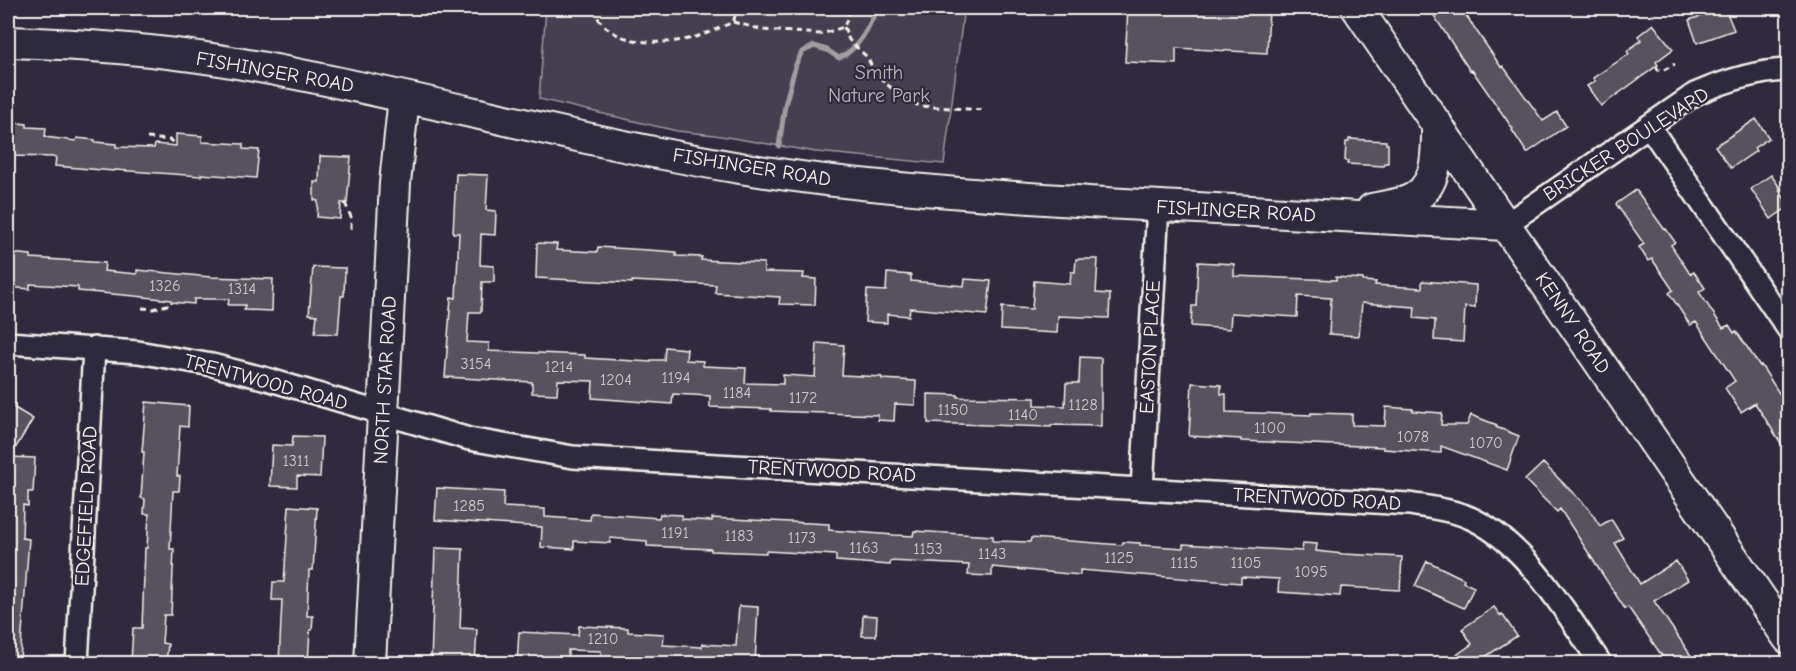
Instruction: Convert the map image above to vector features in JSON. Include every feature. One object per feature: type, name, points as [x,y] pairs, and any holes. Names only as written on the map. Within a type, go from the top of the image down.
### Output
[{"type":"main road","name":"KENNY ROAD","points":[[1357,8],[1788,638]]},
{"type":"main road","name":"FISHINGER ROAD","points":[[8,42],[72,44],[215,60],[293,73],[603,141],[751,170],[828,180],[942,192],[1335,217],[1505,225]]},
{"type":"main road","name":"NORTH STAR ROAD","points":[[370,663],[395,183],[404,97]]},
{"type":"main road","points":[[1335,217],[1406,202],[1420,195],[1431,181],[1435,171],[1437,124]]},
{"type":"street","name":"BRICKER BOULEVARD","points":[[1505,225],[1695,94],[1747,75],[1773,70],[1788,70]]},
{"type":"street","points":[[1649,126],[1788,329]]},
{"type":"street","name":"EASTON PLACE","points":[[1142,489],[1158,206]]},
{"type":"street","name":"TRENTWOOD ROAD","points":[[8,343],[138,351],[212,365],[469,439],[573,456],[1409,504],[1440,508],[1465,516],[1488,528],[1514,549],[1547,586],[1600,663]]},
{"type":"street","name":"EDGEFIELD ROAD","points":[[77,663],[94,348]]},
{"type":"path","points":[[593,8],[596,16],[609,30],[629,40],[652,42],[677,41],[733,22],[764,30],[820,34],[844,27]]},
{"type":"path","points":[[733,22],[738,8]]},
{"type":"path","points":[[851,8],[844,27],[849,40],[867,57],[884,82],[900,95],[919,106],[984,110]]},
{"type":"path","points":[[1656,66],[1662,71],[1675,64]]},
{"type":"path","points":[[147,138],[176,143]]},
{"type":"path","points":[[345,203],[351,217],[351,232]]},
{"type":"path","points":[[142,308],[153,309],[167,306],[169,300]]},
{"type":"green space","name":"Smith Nature Park","points":[[546,8],[964,8],[944,164],[816,152],[677,131],[539,99]]},
{"type":"building","points":[[1128,8],[1269,8],[1267,53],[1176,48],[1176,64],[1125,62]]},
{"type":"building","points":[[1429,8],[1461,8],[1501,67],[1503,66],[1543,121],[1557,112],[1566,126],[1527,153],[1513,129],[1472,70],[1470,71]]},
{"type":"building","points":[[1725,8],[1734,30],[1697,43],[1689,20]]},
{"type":"building","points":[[1653,24],[1673,49],[1656,62],[1658,65],[1601,106],[1587,86],[1595,81],[1593,78],[1629,54],[1627,51],[1641,40],[1638,36]]},
{"type":"building","points":[[1756,119],[1769,138],[1754,148],[1756,151],[1731,168],[1715,146]]},
{"type":"building","points":[[8,122],[27,124],[27,127],[46,128],[45,137],[76,141],[77,138],[95,140],[95,142],[116,144],[116,147],[154,148],[155,144],[176,146],[176,134],[202,136],[202,142],[243,144],[243,149],[259,150],[256,178],[55,166],[56,157],[8,156]]},
{"type":"building","points":[[1349,139],[1386,141],[1388,163],[1384,166],[1347,164],[1348,161],[1345,161],[1346,142],[1349,142]]},
{"type":"building","points":[[320,156],[351,157],[347,203],[341,203],[340,219],[317,217],[318,201],[314,200],[314,182],[319,182]]},
{"type":"building","points":[[456,174],[488,175],[486,210],[496,211],[495,235],[481,234],[480,265],[494,266],[494,282],[482,282],[481,312],[469,312],[467,342],[489,343],[489,351],[585,355],[585,358],[651,362],[651,360],[664,360],[665,347],[687,349],[686,360],[703,361],[703,366],[746,368],[745,383],[783,384],[783,375],[815,377],[817,343],[844,345],[842,375],[916,381],[915,405],[895,404],[894,421],[878,420],[878,415],[710,407],[710,396],[673,394],[672,404],[592,398],[593,381],[558,380],[557,394],[532,393],[532,382],[445,377],[451,297],[456,298],[459,233],[453,233]]},
{"type":"building","points":[[1771,175],[1781,189],[1779,190],[1788,207],[1771,219],[1751,189]]},
{"type":"building","points":[[1636,190],[1675,242],[1671,245],[1690,274],[1694,272],[1705,288],[1699,292],[1723,328],[1729,325],[1734,333],[1736,331],[1788,407],[1788,454],[1755,403],[1741,412],[1725,388],[1735,381],[1696,322],[1690,325],[1669,293],[1673,290],[1652,259],[1648,261],[1639,247],[1644,244],[1616,204]]},
{"type":"building","points":[[537,243],[557,244],[556,250],[597,252],[598,247],[648,250],[676,252],[676,256],[702,257],[701,260],[764,263],[764,272],[804,273],[803,278],[816,279],[815,305],[779,304],[780,297],[715,293],[716,285],[536,278]]},
{"type":"building","points":[[8,253],[31,255],[31,258],[105,263],[104,271],[137,274],[137,270],[211,277],[273,279],[272,311],[244,310],[245,305],[228,305],[229,299],[194,299],[194,304],[78,291],[78,287],[30,284],[30,289],[8,287]]},
{"type":"building","points":[[1076,259],[1098,259],[1096,293],[1110,294],[1109,318],[1058,316],[1057,333],[1001,330],[1002,307],[1032,309],[1034,281],[1070,284],[1071,272],[1075,272]]},
{"type":"building","points":[[1198,262],[1234,264],[1234,276],[1336,280],[1336,277],[1363,279],[1363,281],[1376,282],[1375,285],[1422,288],[1422,281],[1476,285],[1475,308],[1465,307],[1463,342],[1434,340],[1435,320],[1414,318],[1415,307],[1362,303],[1359,336],[1329,334],[1331,298],[1298,296],[1297,317],[1231,313],[1230,329],[1191,326],[1192,306],[1196,306]]},
{"type":"building","points":[[313,267],[345,268],[344,296],[341,296],[338,334],[315,333],[317,315],[309,314]]},
{"type":"building","points":[[887,273],[911,275],[911,281],[964,286],[965,279],[991,281],[987,315],[910,308],[909,316],[887,314],[887,323],[865,322],[867,290],[886,291]]},
{"type":"building","points":[[1080,357],[1101,358],[1101,426],[1051,425],[1051,427],[928,423],[928,394],[958,395],[958,397],[1035,398],[1035,405],[1065,406],[1066,383],[1079,383]]},
{"type":"building","points":[[1192,383],[1221,385],[1221,394],[1226,394],[1226,412],[1352,414],[1352,425],[1385,426],[1386,407],[1413,409],[1413,411],[1442,413],[1441,425],[1467,425],[1471,415],[1519,436],[1507,470],[1441,446],[1441,453],[1383,449],[1383,447],[1241,441],[1241,439],[1189,436]]},
{"type":"building","points":[[146,402],[189,406],[188,427],[180,426],[177,476],[180,476],[179,491],[173,491],[170,549],[174,549],[171,615],[164,615],[162,643],[168,644],[166,663],[131,663],[133,628],[142,628],[145,548],[147,548],[149,514],[144,514],[145,499],[141,498]]},
{"type":"building","points":[[8,404],[33,419],[10,457],[35,458],[33,492],[28,492],[28,506],[23,505],[22,538],[29,539],[20,660],[8,659]]},
{"type":"building","points":[[293,436],[322,437],[320,477],[297,476],[297,487],[270,486],[272,445],[292,446]]},
{"type":"building","points":[[1543,463],[1589,509],[1600,526],[1611,519],[1623,538],[1615,543],[1640,584],[1676,561],[1688,580],[1654,601],[1696,663],[1667,663],[1628,607],[1625,609],[1560,509],[1557,512],[1525,480]]},
{"type":"building","points":[[437,488],[504,492],[503,507],[545,509],[545,517],[590,520],[591,513],[659,518],[660,514],[682,515],[682,519],[712,521],[712,518],[829,524],[829,530],[894,535],[913,536],[914,531],[993,536],[993,541],[1030,542],[1031,538],[1122,545],[1123,542],[1140,543],[1140,545],[1183,548],[1183,544],[1302,551],[1303,543],[1317,544],[1316,551],[1402,557],[1400,590],[1341,587],[1340,596],[1278,592],[1279,579],[1241,577],[1241,583],[1080,570],[1080,575],[992,567],[992,576],[968,575],[969,565],[890,561],[890,565],[836,561],[836,555],[711,551],[711,549],[647,546],[647,541],[610,538],[610,543],[574,541],[574,549],[541,547],[542,527],[435,520]]},
{"type":"building","points":[[289,506],[317,508],[313,570],[309,570],[307,616],[313,616],[308,663],[279,663],[282,600],[272,600],[273,582],[284,582]]},
{"type":"building","points":[[435,548],[463,549],[460,628],[477,629],[475,663],[431,663]]},
{"type":"building","points":[[1427,561],[1464,579],[1463,582],[1474,587],[1464,608],[1415,586]]},
{"type":"building","points":[[739,606],[758,607],[755,663],[601,663],[601,651],[568,650],[568,663],[517,663],[519,632],[578,635],[579,626],[628,628],[628,632],[664,634],[663,645],[736,646]]},
{"type":"building","points":[[1494,607],[1500,615],[1502,614],[1517,636],[1476,663],[1445,663],[1472,644],[1462,629]]},
{"type":"building","points":[[863,615],[877,616],[876,636],[862,636]]},
{"type":"waterway","points":[[779,146],[785,105],[796,64],[802,52],[814,46],[827,50],[839,58],[846,54],[858,43],[877,8]]}]
